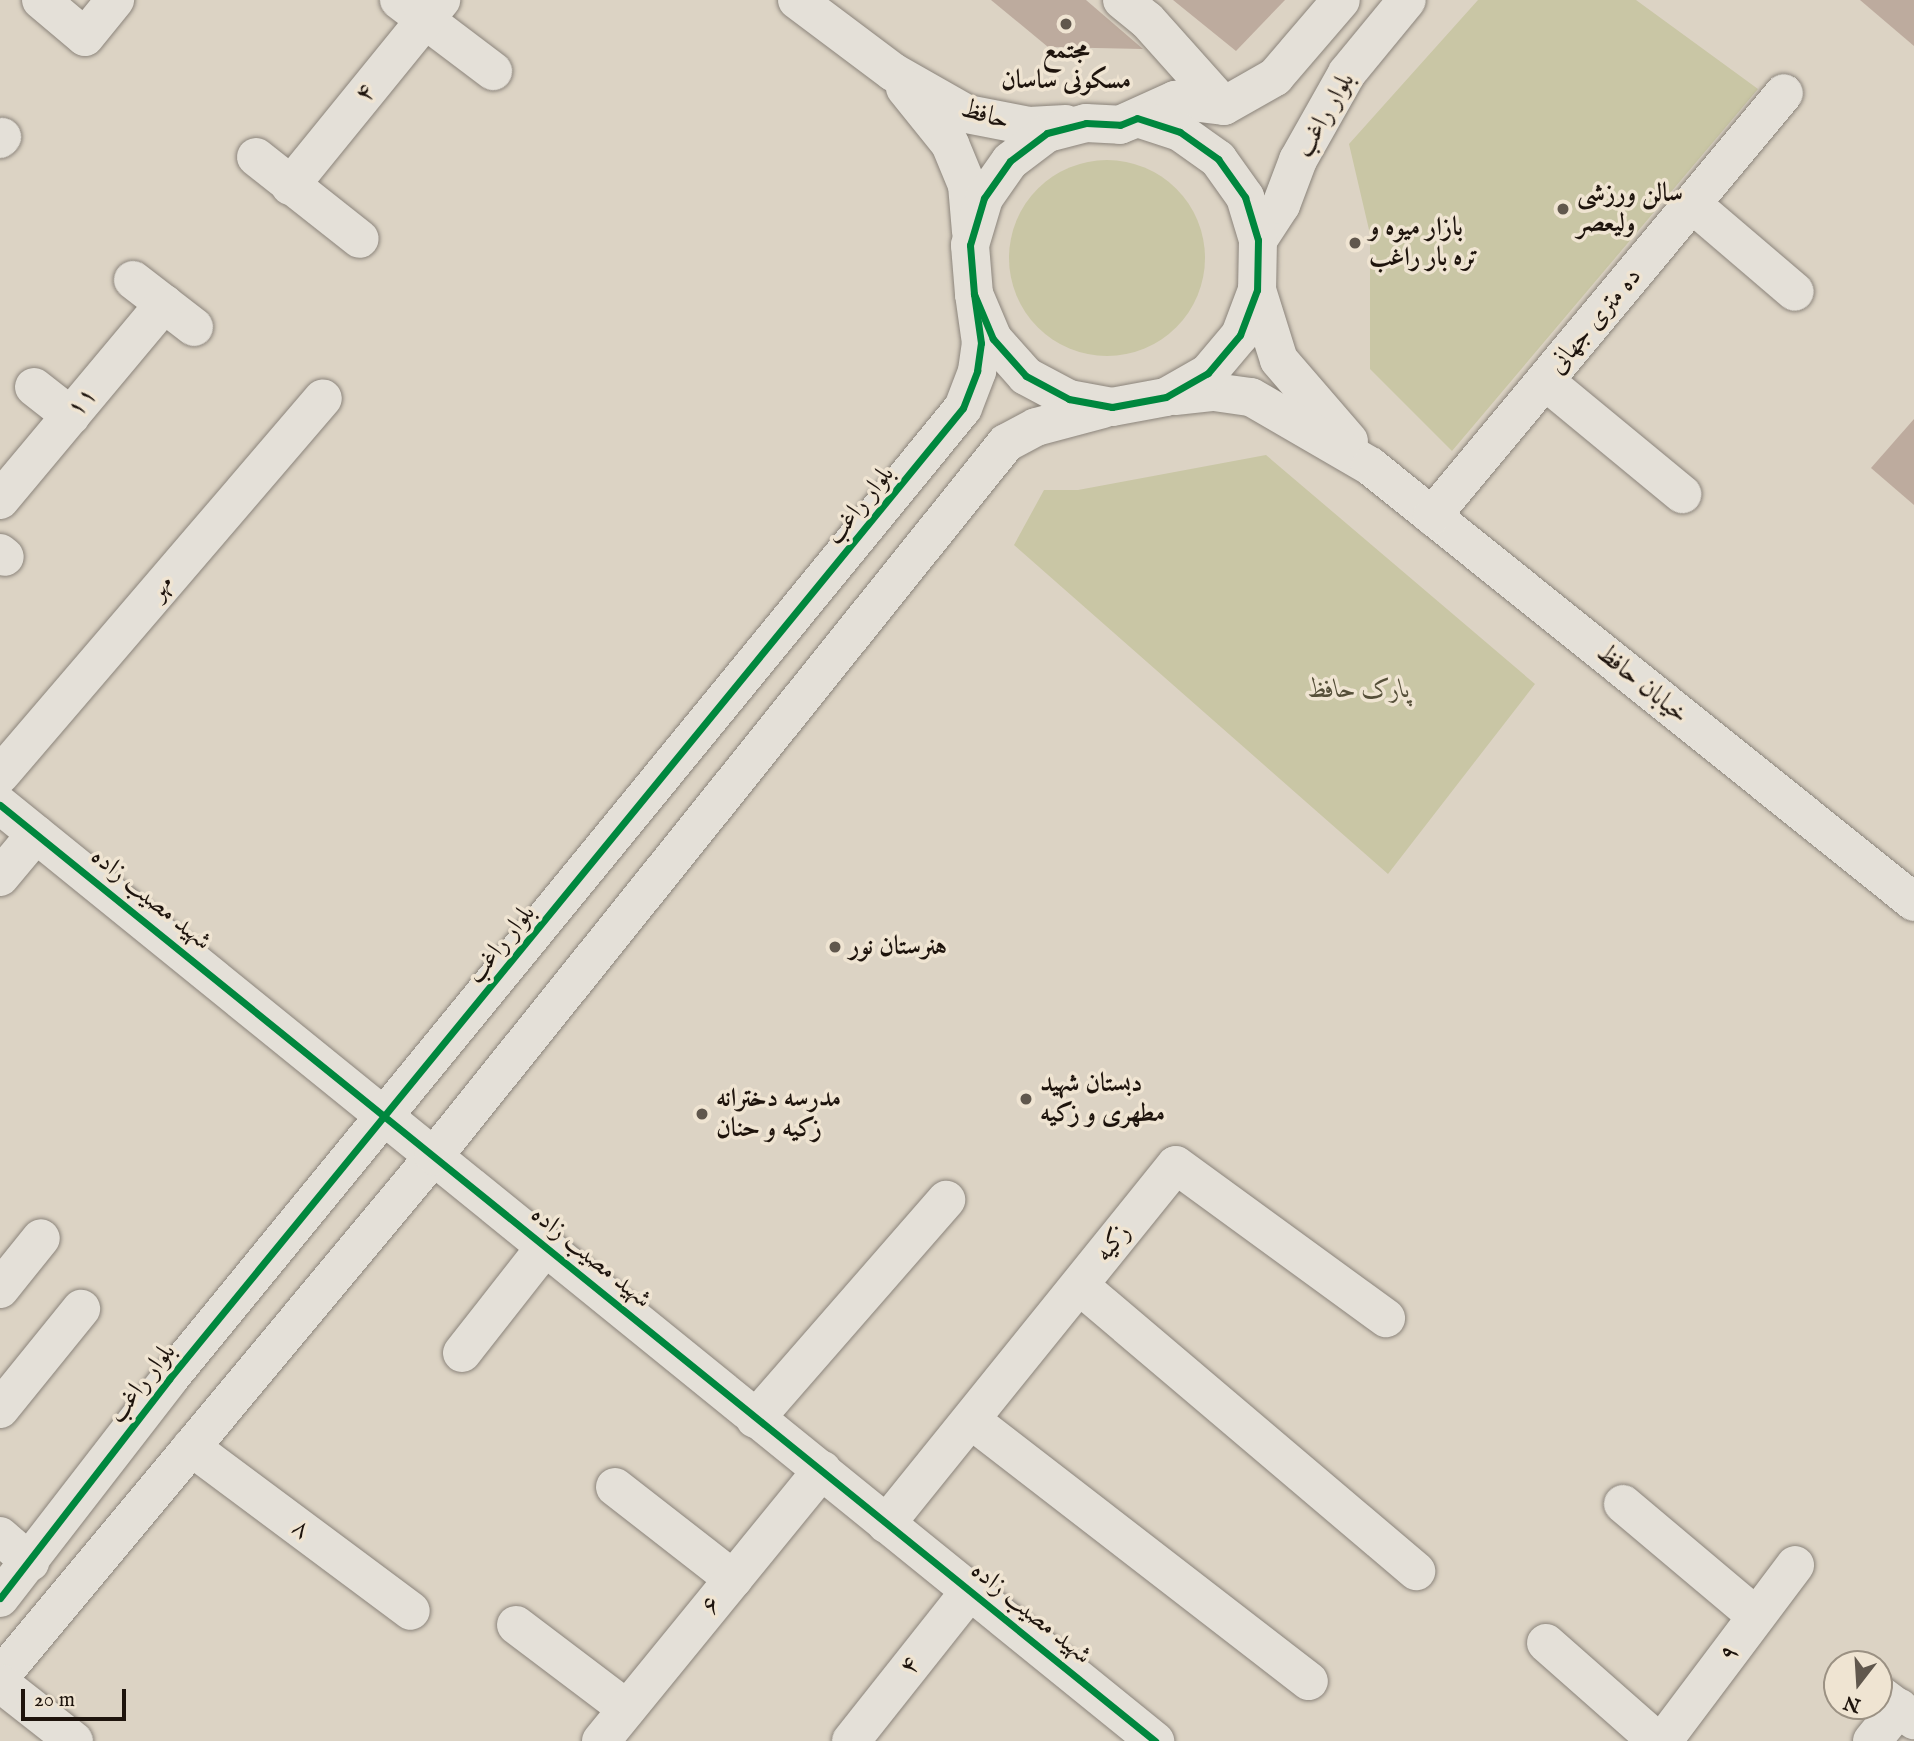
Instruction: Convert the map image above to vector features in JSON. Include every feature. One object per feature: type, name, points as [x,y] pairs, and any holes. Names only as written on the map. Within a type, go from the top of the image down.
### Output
[{"type":"street","points":[[41,0],[85,37],[115,0]]},
{"type":"street","name":"حافظ","points":[[797,0],[893,72],[967,114],[1029,126],[1103,124]]},
{"type":"street","points":[[1122,0],[1147,20],[1224,106]]},
{"type":"street","name":"بلوار راغب","points":[[1224,106],[1275,78],[1342,0]]},
{"type":"street","name":"بلوار راغب","points":[[1258,240],[1281,205],[1298,160],[1347,73],[1407,0]]},
{"type":"street","points":[[422,6],[493,71]]},
{"type":"street","name":"۴","points":[[290,186],[422,6]]},
{"type":"street","name":"حافظ","points":[[893,72],[950,144],[967,185],[974,294]]},
{"type":"street","name":"ده متری جهانی","points":[[1432,516],[1784,93]]},
{"type":"street","points":[[1103,124],[1175,100],[1224,106]]},
{"type":"street","points":[[0,1677],[434,1156],[1006,443],[1036,427],[1112,407],[1166,397],[1208,373],[1240,335],[1257,289],[1258,240],[1245,197],[1218,159],[1180,132],[1137,118],[1047,133],[1010,161],[984,198],[971,245]]},
{"type":"street","points":[[256,157],[360,239]]},
{"type":"street","points":[[1692,204],[1796,292]]},
{"type":"street","points":[[133,280],[194,327]]},
{"type":"street","name":"خیابان حافظ","points":[[1257,289],[1279,360],[1370,466]]},
{"type":"street","points":[[974,294],[993,339],[1026,376],[1069,399],[1112,407]]},
{"type":"street","name":"بلوار راغب","points":[[0,1598],[169,1380],[963,408],[981,343],[974,294]]},
{"type":"street","name":"۱۱","points":[[0,500],[164,304]]},
{"type":"street","points":[[1545,381],[1682,494]]},
{"type":"street","points":[[34,387],[71,416]]},
{"type":"street","name":"خیابان حافظ","points":[[1166,397],[1214,392],[1251,397],[1370,466],[1914,902]]},
{"type":"street","name":"مهر","points":[[0,775],[323,398]]},
{"type":"street","name":"شهید مصیب زاده","points":[[0,805],[388,1115],[434,1156],[755,1419],[822,1470],[1155,1741]]},
{"type":"street","points":[[0,877],[36,834]]},
{"type":"street","name":"زکیه","points":[[886,1524],[1176,1165],[1386,1318]]},
{"type":"street","points":[[755,1419],[946,1200]]},
{"type":"street","points":[[0,1289],[41,1238]]},
{"type":"street","points":[[462,1353],[546,1246]]},
{"type":"street","points":[[1080,1286],[1416,1571]]},
{"type":"street","points":[[0,1409],[81,1309]]},
{"type":"street","points":[[971,1420],[1309,1681]]},
{"type":"street","name":"۸","points":[[191,1447],[411,1611]]},
{"type":"street","name":"۶","points":[[601,1741],[822,1470]]},
{"type":"street","points":[[615,1488],[733,1579]]},
{"type":"street","points":[[1623,1504],[1756,1616]]},
{"type":"street","points":[[0,1536],[30,1562]]},
{"type":"street","name":"۹","points":[[1663,1741],[1794,1565]]},
{"type":"street","name":"۴","points":[[851,1741],[970,1591]]},
{"type":"street","points":[[516,1625],[627,1709]]},
{"type":"street","points":[[1546,1643],[1657,1741]]},
{"type":"street","points":[[0,1683],[74,1741]]},
{"type":"street","points":[[1872,1741],[1897,1707]]},
{"type":"green space","points":[[1478,0],[1636,0],[1758,89],[1452,451],[1370,369],[1370,234],[1349,144]]},
{"type":"green space","points":[[1107,160],[1145,167],[1162,176],[1176,189],[1189,203],[1198,220],[1205,258],[1198,296],[1189,313],[1176,327],[1162,340],[1145,349],[1107,356],[1069,349],[1052,340],[1038,327],[1025,313],[1016,296],[1009,258],[1016,220],[1025,203],[1038,189],[1052,176],[1069,167]]},
{"type":"green space","name":"پارک حافظ","points":[[1266,455],[1535,684],[1388,874],[1014,545],[1044,490],[1078,490]]},
{"type":"building","name":"مجتمع مسکونی ساسان","points":[[991,0],[1086,0],[1143,49],[1048,47]]},
{"type":"building","name":"مجتمع مسکونی ساسان","points":[[1173,0],[1285,0],[1236,51]]},
{"type":"building","points":[[1860,0],[1914,0],[1914,46]]},
{"type":"building","points":[[1914,419],[1914,505],[1871,468]]},
{"type":"cycle path","points":[[0,1598],[169,1379],[963,408],[977,371],[981,343],[974,294],[970,245],[984,198],[1010,161],[1047,133],[1086,123],[1120,125],[1137,118],[1180,132],[1218,159],[1245,197],[1258,240],[1257,290],[1240,335],[1208,373],[1166,397],[1112,407],[1069,399],[1026,376],[993,339],[974,294]]},
{"type":"cycle path","points":[[0,805],[1155,1741]]},
{"type":"place","name":"مجتمع مسکونی ساسان","points":[[1066,24]]},
{"type":"place","name":"سالن ورزشی ولیعصر","points":[[1563,209]]},
{"type":"place","name":"بازار میوه و تره بار راغب","points":[[1355,243]]},
{"type":"place","name":"هنرستان نور","points":[[835,947]]},
{"type":"place","name":"دبستان شهید مطهری و زکیه","points":[[1026,1099]]},
{"type":"place","name":"مدرسه دخترانه زکیه و حنان","points":[[702,1114]]}]
